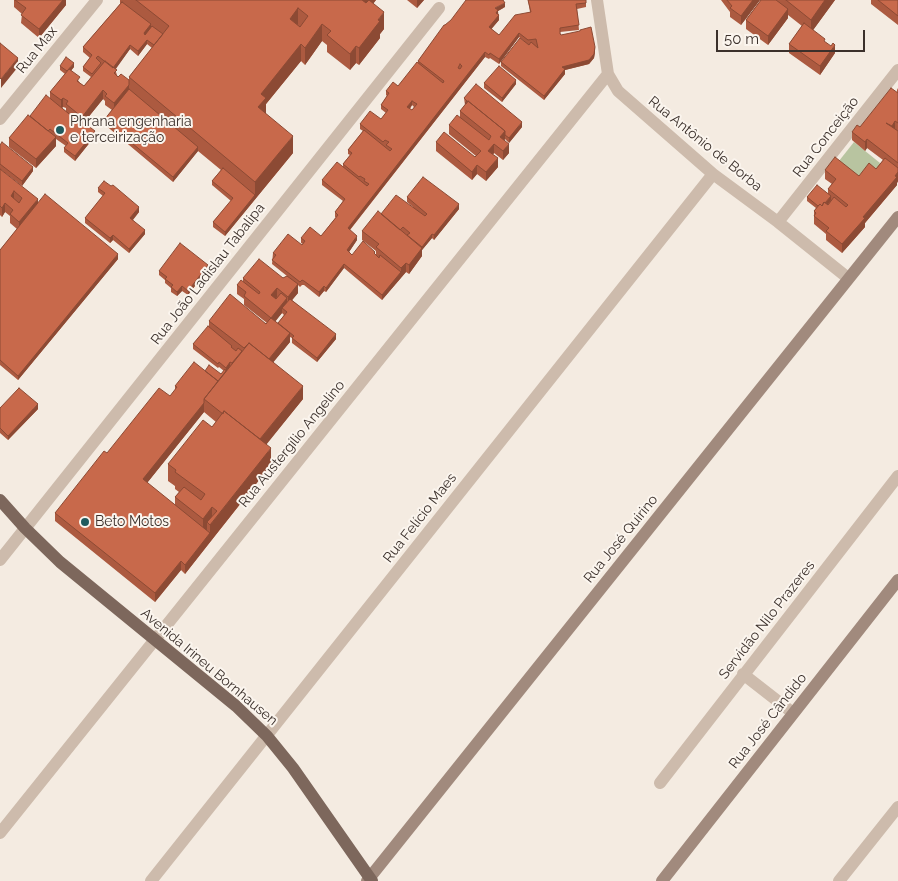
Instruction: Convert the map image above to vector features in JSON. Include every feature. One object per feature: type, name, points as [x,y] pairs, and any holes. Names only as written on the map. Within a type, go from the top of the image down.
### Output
[{"type":"main road","name":"Rua José Quirino","points":[[370,880],[898,217]]},
{"type":"main road","name":"Avenida Irineu Bornhausen","points":[[0,500],[25,528],[60,562],[236,706],[267,736],[293,768],[370,880]]},
{"type":"main road","name":"Rua José Cândido","points":[[662,881],[898,580]]},
{"type":"street","name":"Rua Max","points":[[0,119],[97,0]]},
{"type":"street","name":"Rua Antônio de Borba","points":[[597,0],[608,74],[618,91],[713,174],[778,222],[848,278]]},
{"type":"street","name":"Rua João Ladislau Tabalipa","points":[[0,560],[439,8]]},
{"type":"street","name":"Rua Conceição","points":[[778,222],[898,70]]},
{"type":"street","name":"Rua Austergílio Angelino","points":[[0,833],[608,74]]},
{"type":"street","name":"Rua Felício Maes","points":[[151,881],[713,174]]},
{"type":"street","name":"Servidão Nilo Prazeres","points":[[660,783],[898,476]]},
{"type":"street","points":[[743,674],[794,713]]},
{"type":"street","points":[[839,881],[898,807]]},
{"type":"green space","points":[[854,142],[885,167],[859,185],[835,166]]},
{"type":"building","points":[[15,0],[63,0],[39,29],[21,15],[26,8]]},
{"type":"building","points":[[136,0],[362,0],[366,3],[369,0],[384,12],[378,20],[380,21],[359,48],[356,46],[350,54],[327,35],[331,31],[322,24],[305,48],[301,44],[261,94],[266,98],[258,107],[293,136],[255,182],[129,77],[169,26]],"holes":[[[298,8],[308,16],[300,27],[290,19]]]},
{"type":"building","points":[[466,0],[503,0],[505,3],[495,8],[498,10],[496,13],[499,15],[489,27],[499,35],[515,15],[531,12],[528,0],[586,0],[586,3],[576,4],[579,25],[560,28],[560,34],[591,27],[595,47],[594,54],[589,60],[562,67],[565,69],[544,96],[501,62],[520,38],[529,45],[531,42],[538,48],[536,39],[528,40],[519,33],[499,59],[485,52],[348,228],[357,236],[347,250],[352,255],[363,241],[379,258],[380,255],[401,272],[382,295],[344,264],[326,288],[324,286],[319,292],[304,281],[300,282],[272,260],[276,255],[273,253],[288,234],[302,245],[305,241],[301,238],[310,227],[321,236],[338,215],[335,212],[345,199],[322,180],[337,162],[367,186],[369,184],[364,181],[365,179],[359,177],[343,164],[352,153],[348,150],[364,130],[390,151],[392,149],[386,145],[389,142],[385,140],[383,142],[360,124],[370,111],[381,119],[388,110],[381,105],[389,93],[386,91],[393,82],[398,86],[417,62],[443,83],[444,81],[418,61],[444,25],[451,20]],"holes":[[[412,101],[417,104],[412,110],[407,107]]]},
{"type":"building","points":[[727,0],[753,0],[741,16],[730,8],[732,6]]},
{"type":"building","points":[[761,0],[776,0],[788,9],[768,36],[746,20]]},
{"type":"building","points":[[786,0],[825,0],[811,20]]},
{"type":"building","points":[[878,0],[898,0],[898,16]]},
{"type":"building","points":[[122,2],[151,24],[144,33],[145,35],[152,26],[163,34],[154,45],[147,40],[138,51],[130,45],[113,68],[98,56],[96,58],[101,63],[92,74],[83,67],[92,55],[83,47]]},
{"type":"building","points":[[804,23],[831,46],[833,43],[835,45],[820,66],[789,44]]},
{"type":"building","points":[[0,43],[18,58],[1,79],[0,78]]},
{"type":"building","points":[[66,57],[74,63],[67,71],[60,66]]},
{"type":"building","points":[[105,61],[117,70],[114,73],[118,77],[121,74],[129,80],[129,85],[114,103],[105,96],[107,94],[103,90],[82,117],[66,104],[68,101],[63,98],[61,100],[50,92],[69,69],[80,77],[77,81],[84,86]]},
{"type":"building","points":[[499,66],[516,80],[502,98],[484,83]]},
{"type":"building","points":[[476,84],[522,122],[509,138],[505,135],[505,131],[468,101],[465,103],[467,101],[464,98]]},
{"type":"building","points":[[891,88],[898,93],[898,123],[895,121],[892,126],[886,123],[898,131],[898,163],[867,139],[865,142],[852,132],[857,125],[860,127]]},
{"type":"building","points":[[129,89],[198,147],[173,177],[104,120]]},
{"type":"building","name":"Phrana engenharia e terceirização","points":[[46,95],[85,127],[87,125],[95,131],[75,156],[64,148],[68,143],[50,129],[48,131],[30,116]]},
{"type":"building","points":[[468,101],[505,131],[500,137],[509,144],[503,151],[494,144],[488,151],[498,158],[486,172],[477,165],[472,172],[436,142],[444,132],[475,157],[481,151],[449,125],[457,115],[489,140],[491,136],[460,111]]},
{"type":"building","points":[[28,115],[56,137],[36,159],[9,138]]},
{"type":"building","points":[[2,142],[33,167],[22,181],[0,164],[0,145]]},
{"type":"building","points":[[835,157],[859,176],[869,163],[876,169],[885,158],[898,168],[895,176],[897,177],[842,244],[826,231],[829,228],[814,216],[816,213],[814,211],[820,204],[822,206],[824,202],[828,205],[834,197],[846,207],[848,205],[828,189],[836,179],[825,170]]},
{"type":"building","points":[[223,168],[255,195],[225,232],[213,222],[233,198],[212,181]]},
{"type":"building","points":[[0,169],[38,199],[19,222],[10,214],[13,210],[5,203],[2,208],[0,206]],"holes":[[[14,191],[22,198],[19,203],[11,196]]]},
{"type":"building","points":[[423,177],[459,204],[422,247],[407,235],[410,233],[403,227],[400,230],[381,214],[396,195],[425,216],[427,214],[407,197]]},
{"type":"building","points":[[104,181],[111,186],[113,185],[139,207],[130,218],[145,230],[129,249],[113,235],[110,238],[85,218],[105,193],[98,188]]},
{"type":"building","points":[[817,185],[831,196],[822,206],[820,204],[818,206],[807,197]]},
{"type":"building","points":[[45,194],[118,254],[18,376],[0,360],[0,250]]},
{"type":"building","points":[[378,211],[422,248],[409,265],[406,263],[401,268],[376,247],[379,244],[362,231]]},
{"type":"building","points":[[180,243],[208,265],[188,291],[182,286],[177,292],[171,287],[173,285],[165,279],[167,277],[159,271]]},
{"type":"building","points":[[259,259],[283,278],[287,276],[298,284],[288,297],[277,288],[271,295],[276,299],[281,293],[287,298],[271,318],[244,296],[246,292],[237,285],[241,280],[259,294],[260,292],[243,278]]},
{"type":"building","points":[[230,294],[266,324],[271,318],[290,333],[269,359],[249,343],[244,348],[209,321]]},
{"type":"building","points":[[290,299],[336,334],[317,358],[292,338],[294,336],[278,323],[287,312],[282,308]]},
{"type":"building","points":[[208,326],[236,351],[238,348],[242,351],[226,368],[193,344]]},
{"type":"building","points":[[249,343],[303,386],[260,439],[224,411],[223,414],[204,399]]},
{"type":"building","points":[[194,362],[218,381],[204,399],[204,403],[143,479],[210,533],[185,565],[181,561],[155,593],[55,513],[104,451],[107,453],[159,388],[170,396],[177,387],[175,386]]},
{"type":"building","points":[[209,365],[221,374],[225,369],[226,371],[218,381],[205,371]]},
{"type":"building","points":[[19,388],[38,404],[8,436],[0,428],[0,408]]},
{"type":"building","points":[[224,411],[271,448],[210,525],[207,522],[217,511],[212,507],[203,519],[175,497],[184,487],[201,500],[205,494],[175,472],[176,470],[168,464],[203,420],[212,427]]},
{"type":"place","name":"Phrana engenharia e terceirização","points":[[60,130]]},
{"type":"place","name":"Beto Motos","points":[[85,522]]}]
